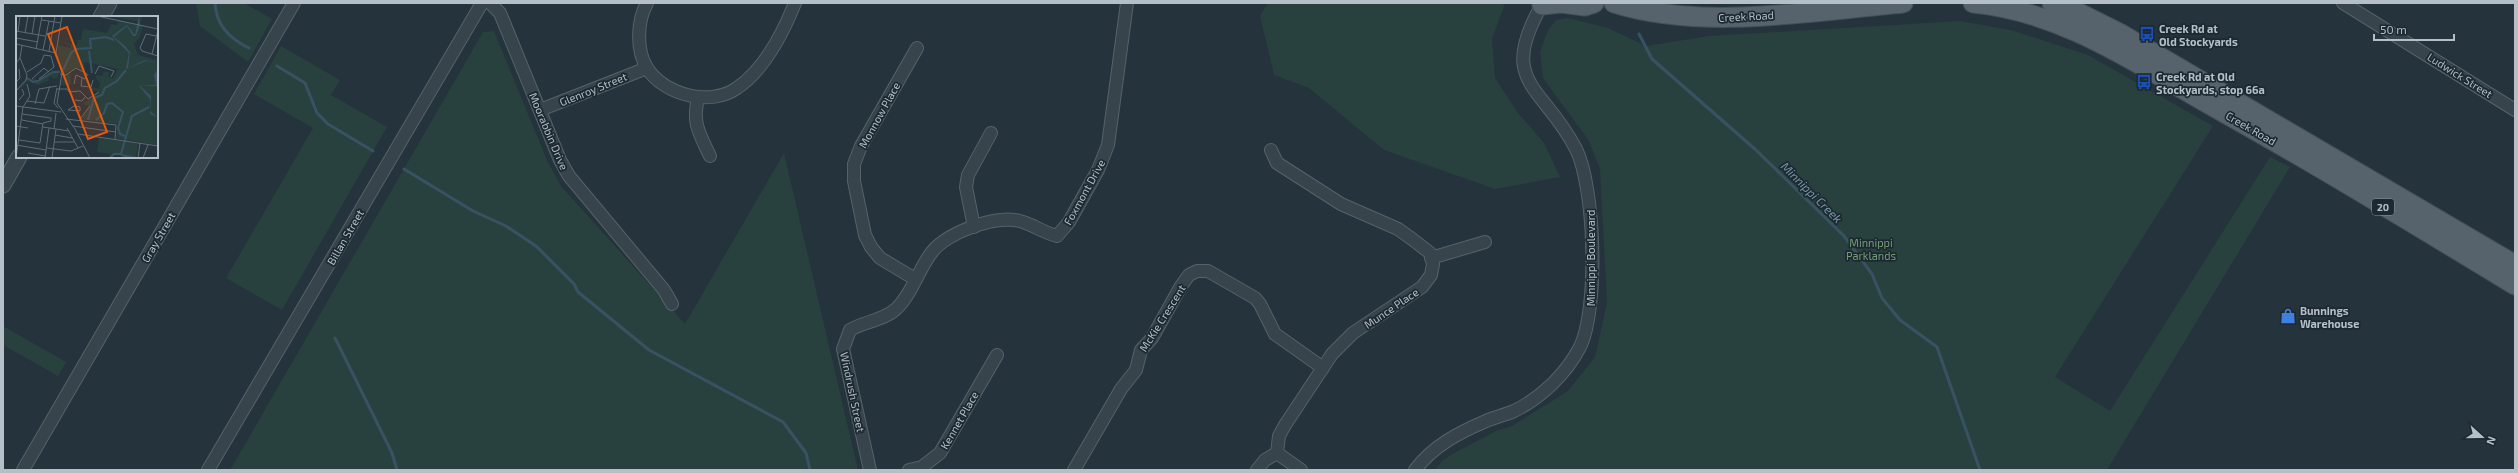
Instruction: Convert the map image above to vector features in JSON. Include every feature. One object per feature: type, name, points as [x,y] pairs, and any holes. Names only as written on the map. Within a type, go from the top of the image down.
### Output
[{"type":"main road","points":[[1545,6],[1586,6],[1594,3]]},
{"type":"main road","name":"Creek Road","points":[[1614,3],[1637,10],[1678,16],[1726,10],[1903,3]]},
{"type":"main road","name":"Creek Road","points":[[1973,3],[2000,6],[2039,17],[2088,37],[2258,132],[2515,285]]},
{"type":"main road","name":"Creek Road","points":[[2052,3],[2111,29],[2515,265]]},
{"type":"street","points":[[102,16],[109,3]]},
{"type":"street","name":"Gray Street","points":[[23,470],[294,3]]},
{"type":"street","name":"Billan Street","points":[[208,470],[482,3]]},
{"type":"street","name":"Moorabbin Drive","points":[[490,3],[500,13],[560,160],[569,176],[664,290],[672,304]]},
{"type":"street","points":[[647,3],[639,27],[639,39],[647,68],[661,82],[678,92],[698,98],[719,95],[736,89],[753,74],[769,54],[795,3]]},
{"type":"street","name":"Foxmont Drive","points":[[915,279],[932,252],[943,240],[974,227],[1008,219],[1023,222],[1042,232],[1057,236],[1069,222],[1098,170],[1108,145],[1127,3]]},
{"type":"street","name":"Ludwick Street","points":[[2343,3],[2515,110]]},
{"type":"street","name":"Minnippi Boulevard","points":[[1415,470],[1425,457],[1447,440],[1486,421],[1514,411],[1549,388],[1580,347],[1589,321],[1592,292],[1589,191],[1576,149],[1532,88],[1524,70],[1523,46],[1545,6]]},
{"type":"street","name":"Monnow Place","points":[[915,279],[880,258],[871,247],[865,235],[854,181],[854,164],[860,146],[917,48]]},
{"type":"street","name":"Glenroy Street","points":[[540,110],[647,68]]},
{"type":"street","points":[[698,98],[694,114],[696,128],[710,156]]},
{"type":"street","points":[[974,227],[966,187],[968,175],[991,133]]},
{"type":"street","points":[[1271,150],[1277,163],[1341,204],[1398,229],[1424,248],[1431,258],[1485,242]]},
{"type":"street","points":[[3,185],[18,158]]},
{"type":"street","name":"Munce Place","points":[[1277,453],[1279,436],[1332,354],[1353,333],[1422,287],[1431,275],[1433,264],[1431,258]]},
{"type":"street","name":"McKie Crescent","points":[[1074,470],[1121,389],[1136,370],[1141,350],[1152,338],[1181,286],[1189,275],[1197,271],[1208,271],[1255,298],[1260,304],[1275,334],[1323,368]]},
{"type":"street","name":"Windrush Street","points":[[870,470],[843,349],[850,330],[858,325],[883,318],[897,308],[915,279]]},
{"type":"street","name":"Kennet Place","points":[[909,470],[922,467],[940,453],[997,356]]},
{"type":"street","points":[[1257,470],[1264,460],[1277,453],[1301,470]]},
{"type":"green space","points":[[196,3],[244,3],[272,19],[248,62],[200,26]]},
{"type":"green space","points":[[1268,3],[1505,3],[1492,39],[1495,78],[1518,113],[1544,143],[1560,177],[1495,189],[1384,150],[1309,88],[1274,75],[1260,16]]},
{"type":"green space","name":"Minnippi Parklands","points":[[1568,18],[1608,28],[1646,46],[1709,36],[1960,21],[2011,30],[2088,55],[2213,126],[2055,377],[2110,411],[2270,157],[2290,167],[2107,470],[1435,470],[1443,460],[1454,453],[1496,431],[1512,426],[1568,391],[1595,357],[1607,303],[1600,169],[1589,141],[1543,78],[1540,52],[1548,30],[1556,20]]},
{"type":"green space","points":[[494,31],[546,158],[560,185],[685,324],[784,153],[858,470],[230,470],[483,32]]},
{"type":"green space","points":[[281,46],[340,80],[331,95],[387,127],[282,310],[226,278],[313,128],[254,94]]},
{"type":"green space","points":[[3,326],[66,362],[58,376],[3,345]]},
{"type":"waterway","points":[[215,3],[221,25],[230,36],[249,48]]},
{"type":"waterway","name":"Minnippi Creek","points":[[1639,34],[1652,59],[1756,150],[1844,236],[1872,274],[1882,298],[1900,320],[1937,347],[1980,470]]},
{"type":"waterway","points":[[277,66],[305,83],[317,113],[328,124],[373,151]]},
{"type":"waterway","points":[[404,169],[473,211],[506,226],[536,246],[574,284],[578,292],[649,350],[783,422],[806,453],[810,470]]},
{"type":"waterway","points":[[335,338],[392,453],[397,470]]},
{"type":"place","name":"Creek Rd at Old Stockyards","points":[[2147,34]]},
{"type":"place","name":"Creek Rd at Old Stockyards, stop 66a","points":[[2144,82]]},
{"type":"place","name":"Bunnings Warehouse","points":[[2288,316]]}]
